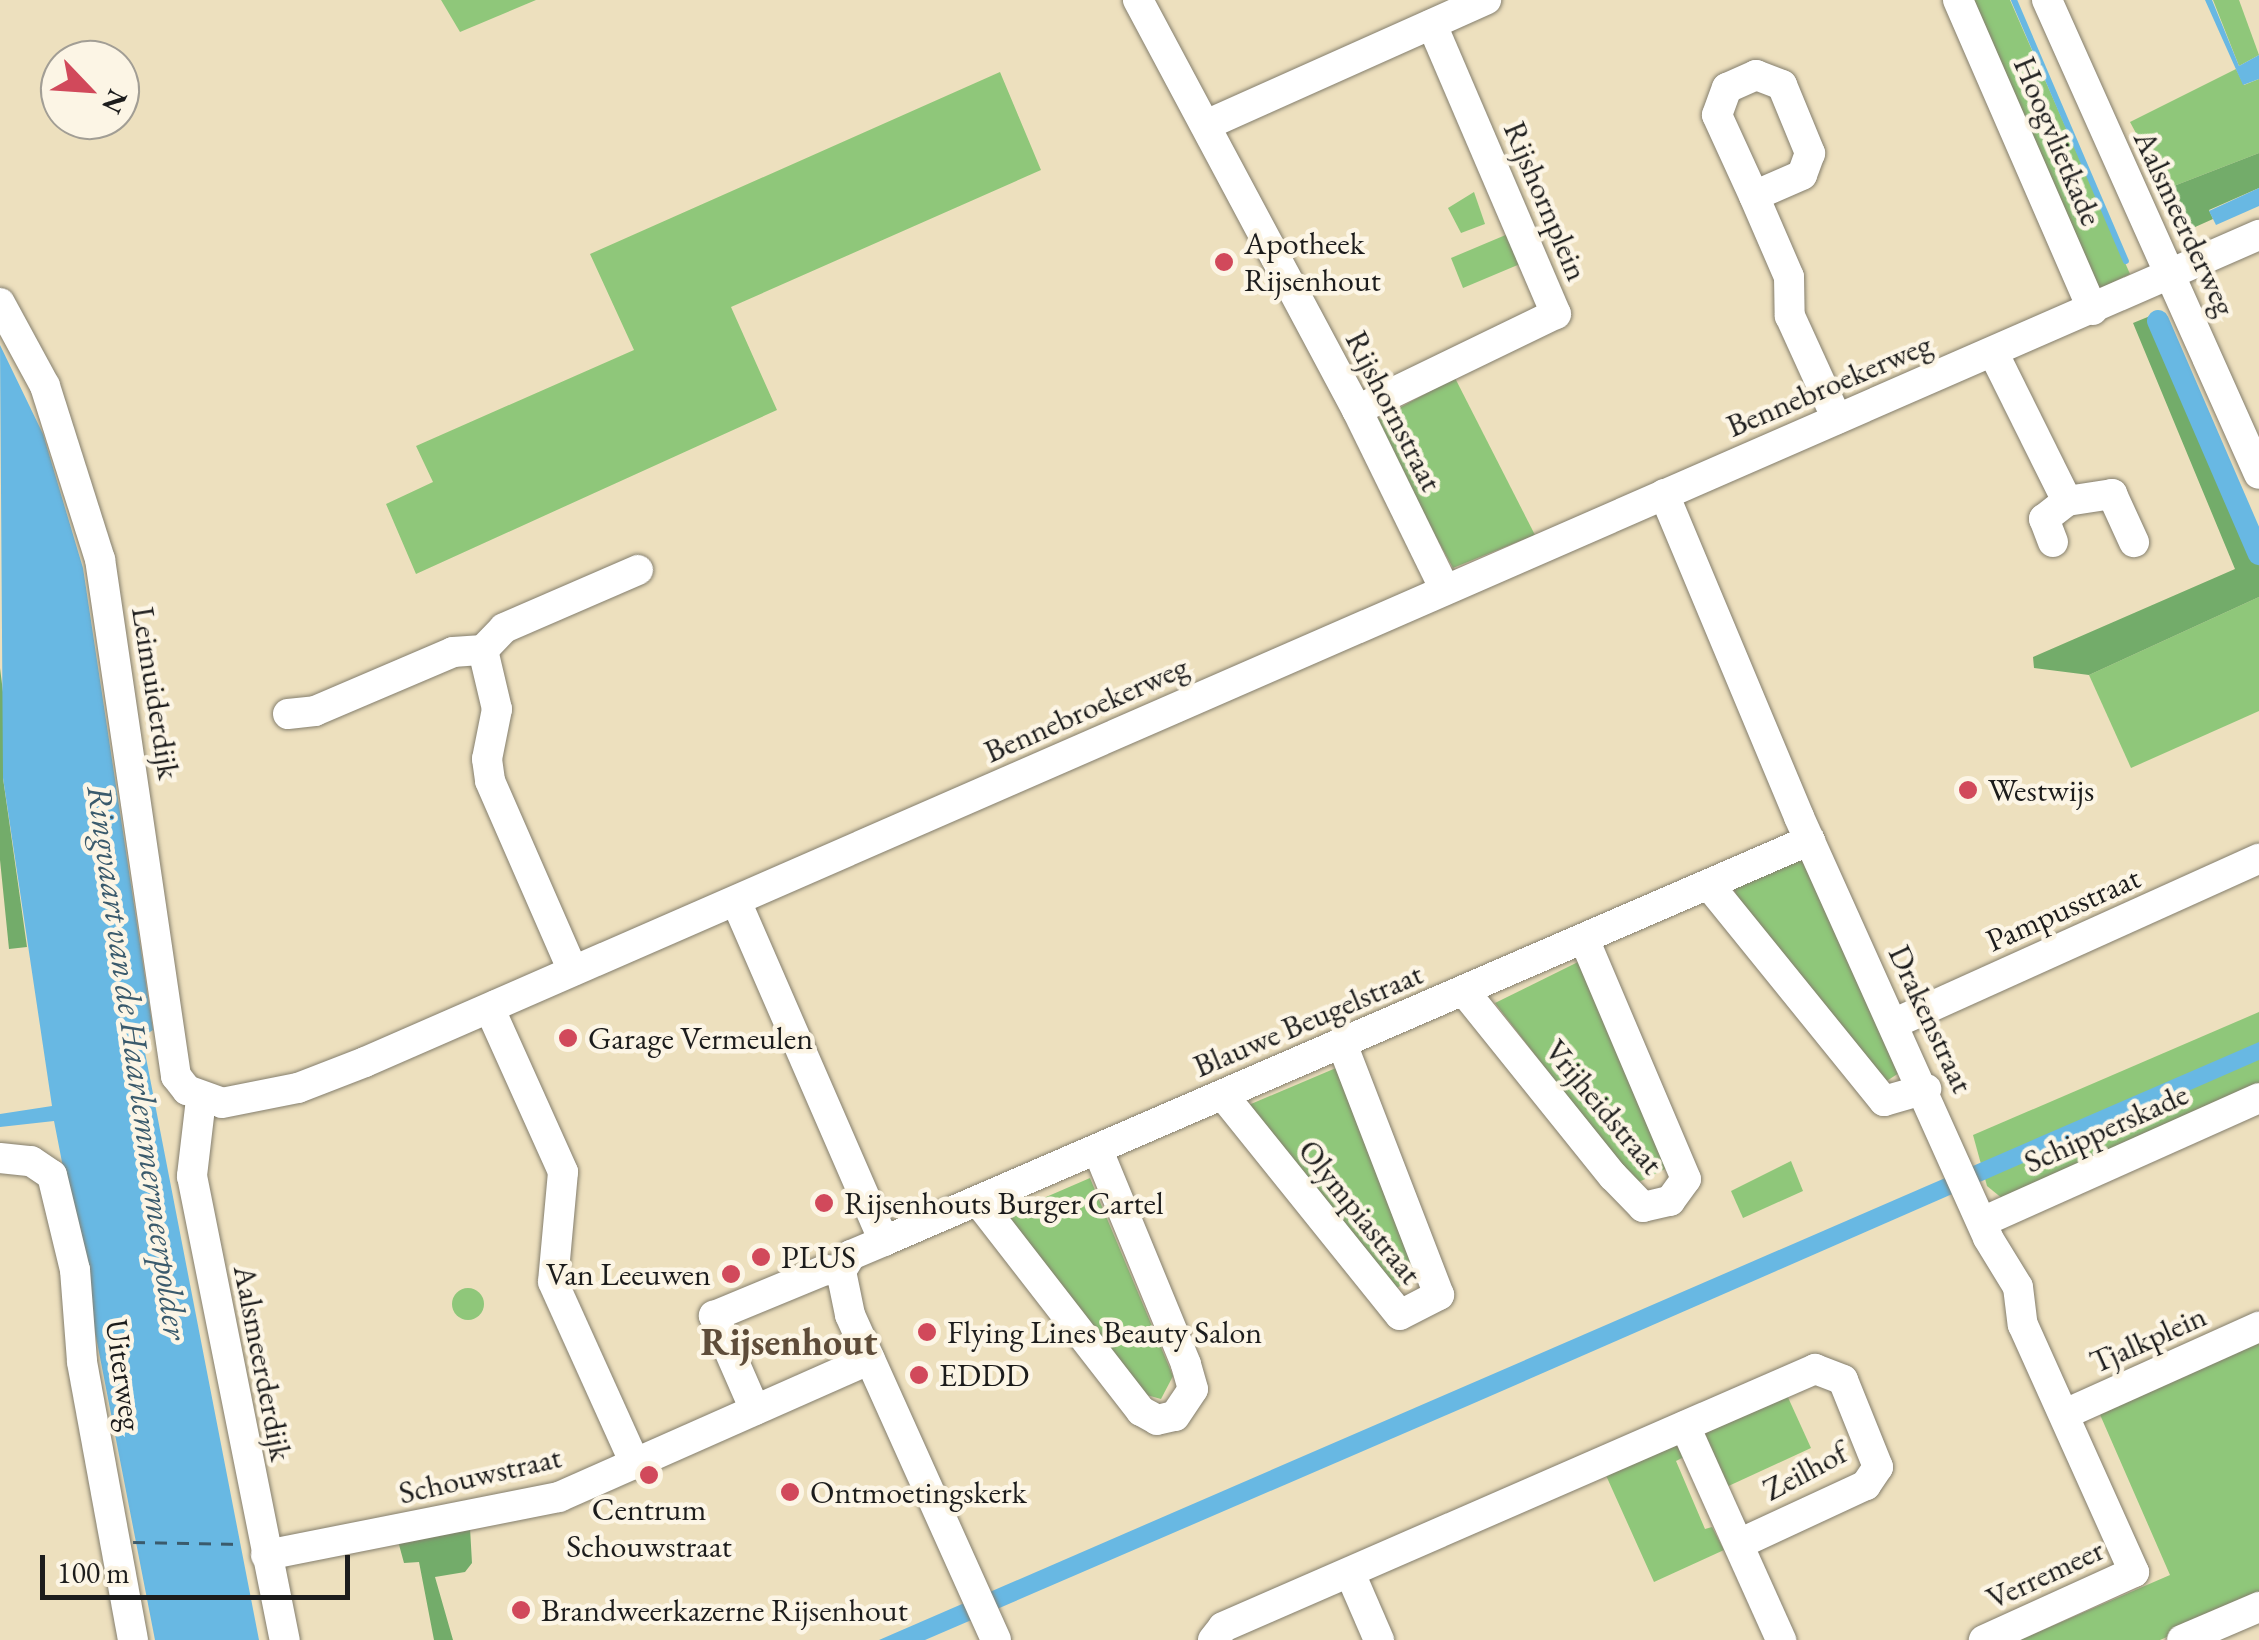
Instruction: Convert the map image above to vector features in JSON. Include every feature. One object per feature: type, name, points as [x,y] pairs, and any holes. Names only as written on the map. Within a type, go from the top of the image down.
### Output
[{"type":"street","name":"Rijshornstraat","points":[[1138,0],[1358,410],[1445,590]]},
{"type":"street","points":[[1206,125],[1486,0]]},
{"type":"street","name":"Hoogvlietkade","points":[[1958,0],[2093,310]]},
{"type":"street","name":"Aalsmeerderweg","points":[[2047,0],[2259,474]]},
{"type":"street","name":"Rijshornplein","points":[[1358,410],[1556,314],[1432,24]]},
{"type":"street","points":[[1754,196],[1789,276],[1790,316],[1837,419]]},
{"type":"street","name":"Bennebroekerweg","points":[[202,1098],[245,1101],[298,1088],[736,901],[2259,236]]},
{"type":"street","name":"Leimuiderdijk","points":[[0,303],[45,386],[100,559],[176,1076],[202,1098]]},
{"type":"street","points":[[1992,352],[2066,501]]},
{"type":"street","name":"Drakenstraat","points":[[1664,494],[1810,840],[1926,1089],[1977,1210],[2018,1286],[2024,1326],[2134,1572]]},
{"type":"street","points":[[2053,542],[2044,519],[2066,501],[2112,494],[2134,542]]},
{"type":"street","points":[[288,714],[315,712],[453,652],[483,650],[504,628],[638,570]]},
{"type":"street","points":[[483,650],[497,709],[487,759],[490,782],[573,971]]},
{"type":"street","name":"Blauwe Beugelstraat","points":[[841,1271],[851,1256],[884,1241],[1810,840]]},
{"type":"street","name":"Pampusstraat","points":[[1895,1024],[2259,860]]},
{"type":"street","points":[[1708,884],[1884,1102],[1926,1089]]},
{"type":"street","points":[[736,901],[884,1241]]},
{"type":"street","name":"Vrijheidstraat","points":[[1464,991],[1612,1176],[1643,1207],[1670,1201],[1686,1178],[1584,939]]},
{"type":"street","points":[[496,1005],[493,1016],[563,1172],[553,1282],[635,1464]]},
{"type":"street","name":"Olympiastraat","points":[[1223,1094],[1400,1315],[1439,1295],[1342,1044]]},
{"type":"street","name":"Aalsmeerderdijk","points":[[202,1098],[192,1176],[285,1640]]},
{"type":"street","name":"Schipperskade","points":[[1977,1210],[2259,1098]]},
{"type":"street","points":[[978,1201],[1141,1411],[1156,1420],[1175,1416],[1188,1405],[1192,1389],[1186,1364],[1098,1150]]},
{"type":"street","name":"Uiterweg","points":[[0,1158],[31,1161],[52,1175],[75,1270],[82,1362],[133,1640]]},
{"type":"street","points":[[755,1410],[714,1316],[825,1270],[841,1271],[846,1302],[870,1360],[992,1632]]},
{"type":"street","name":"Tjalkplein","points":[[2065,1414],[2259,1327]]},
{"type":"street","name":"Schouwstraat","points":[[266,1555],[532,1504],[635,1464],[870,1360]]},
{"type":"street","name":"Zeilhof","points":[[1213,1640],[1223,1627],[1816,1369],[1843,1380],[1878,1468],[1866,1485],[1739,1544]]},
{"type":"street","name":"Zeilhof","points":[[1685,1426],[1782,1640]]},
{"type":"street","name":"Verremeer","points":[[1984,1640],[2134,1572]]},
{"type":"street","points":[[1350,1573],[1379,1640]]},
{"type":"street","points":[[2182,1640],[2259,1606]]},
{"type":"green space","points":[[441,0],[536,0],[460,32]]},
{"type":"green space","points":[[1971,0],[2010,0],[2130,274],[2097,290]]},
{"type":"green space","points":[[2213,0],[2239,0],[2259,55],[2239,66]]},
{"type":"green space","points":[[2236,69],[2244,85],[2259,79],[2259,153],[2166,189],[2130,122]]},
{"type":"green space","points":[[1000,72],[1041,170],[731,307],[777,410],[416,574],[386,504],[433,482],[416,446],[634,350],[590,254]]},
{"type":"green space","points":[[2259,153],[2259,188],[2209,210],[2213,219],[2184,232],[2166,189]]},
{"type":"green space","points":[[1474,192],[1485,224],[1461,233],[1448,208]]},
{"type":"green space","points":[[1508,234],[1520,264],[1463,288],[1451,258]]},
{"type":"green space","points":[[2155,314],[2259,549],[2259,597],[2089,675],[2034,668],[2033,657],[2235,569],[2133,323]]},
{"type":"green space","points":[[1455,378],[1535,535],[1453,568],[1373,422]]},
{"type":"green space","points":[[2259,597],[2259,711],[2131,768],[2089,675]]},
{"type":"green space","points":[[0,668],[8,732],[3,778],[27,947],[9,949],[0,860]]},
{"type":"green space","points":[[1797,858],[1810,865],[1899,1073],[1882,1084],[1736,895],[1733,884]]},
{"type":"green space","points":[[1584,959],[1667,1168],[1635,1184],[1495,1003]]},
{"type":"green space","points":[[2259,1012],[2259,1086],[2003,1199],[1987,1186],[1973,1135]]},
{"type":"green space","points":[[1343,1065],[1423,1275],[1392,1290],[1244,1107]]},
{"type":"green space","points":[[1791,1161],[1803,1191],[1743,1218],[1731,1191]]},
{"type":"green space","points":[[1090,1178],[1173,1376],[1161,1399],[1143,1394],[1000,1217]]},
{"type":"green space","points":[[468,1288],[479,1293],[484,1304],[479,1315],[468,1320],[457,1315],[452,1304],[457,1293]]},
{"type":"green space","points":[[2259,1341],[2259,1597],[2160,1640],[2020,1640],[2170,1575],[2098,1410]]},
{"type":"green space","points":[[1786,1393],[1811,1448],[1722,1489],[1697,1431]]},
{"type":"green space","points":[[1678,1442],[1690,1454],[1676,1461],[1705,1529],[1712,1527],[1724,1550],[1654,1582],[1604,1471]]},
{"type":"green space","points":[[470,1528],[472,1563],[465,1572],[435,1577],[453,1640],[434,1640],[419,1562],[404,1563],[398,1541]]},
{"type":"water","points":[[2205,0],[2212,0],[2239,66],[2259,55],[2259,79],[2243,85]]},
{"type":"water","points":[[2259,188],[2259,206],[2216,225],[2209,211]]},
{"type":"water","name":"Ringvaart van de Haarlemmermeerpolder","points":[[0,345],[43,434],[83,568],[153,1030],[142,1037],[259,1640],[155,1640],[54,1121],[0,1127],[0,1114],[52,1106],[3,778]]},
{"type":"water","points":[[2259,1042],[2259,1060],[1472,1404],[925,1640],[879,1640]]},
{"type":"waterway","points":[[2014,0],[2126,261]]},
{"type":"waterway","points":[[2158,321],[2259,554]]},
{"type":"ferry route","points":[[133,1542],[242,1544]]},
{"type":"place","name":"Apotheek Rijsenhout","points":[[1224,262]]},
{"type":"place","name":"Westwijs","points":[[1968,790]]},
{"type":"place","name":"Garage Vermeulen","points":[[568,1038]]},
{"type":"place","name":"Rijsenhouts Burger Cartel","points":[[824,1203]]},
{"type":"place","name":"PLUS","points":[[761,1257]]},
{"type":"place","name":"Van Leeuwen","points":[[731,1274]]},
{"type":"place","name":"Flying Lines Beauty Salon","points":[[927,1332]]},
{"type":"place","name":"EDDD","points":[[919,1375]]},
{"type":"place","name":"Centrum Schouwstraat","points":[[649,1475]]},
{"type":"place","name":"Ontmoetingskerk","points":[[790,1492]]},
{"type":"place","name":"Brandweerkazerne Rijsenhout","points":[[521,1610]]},
{"type":"district","name":"Rijsenhout","points":[[789,1342]]}]
